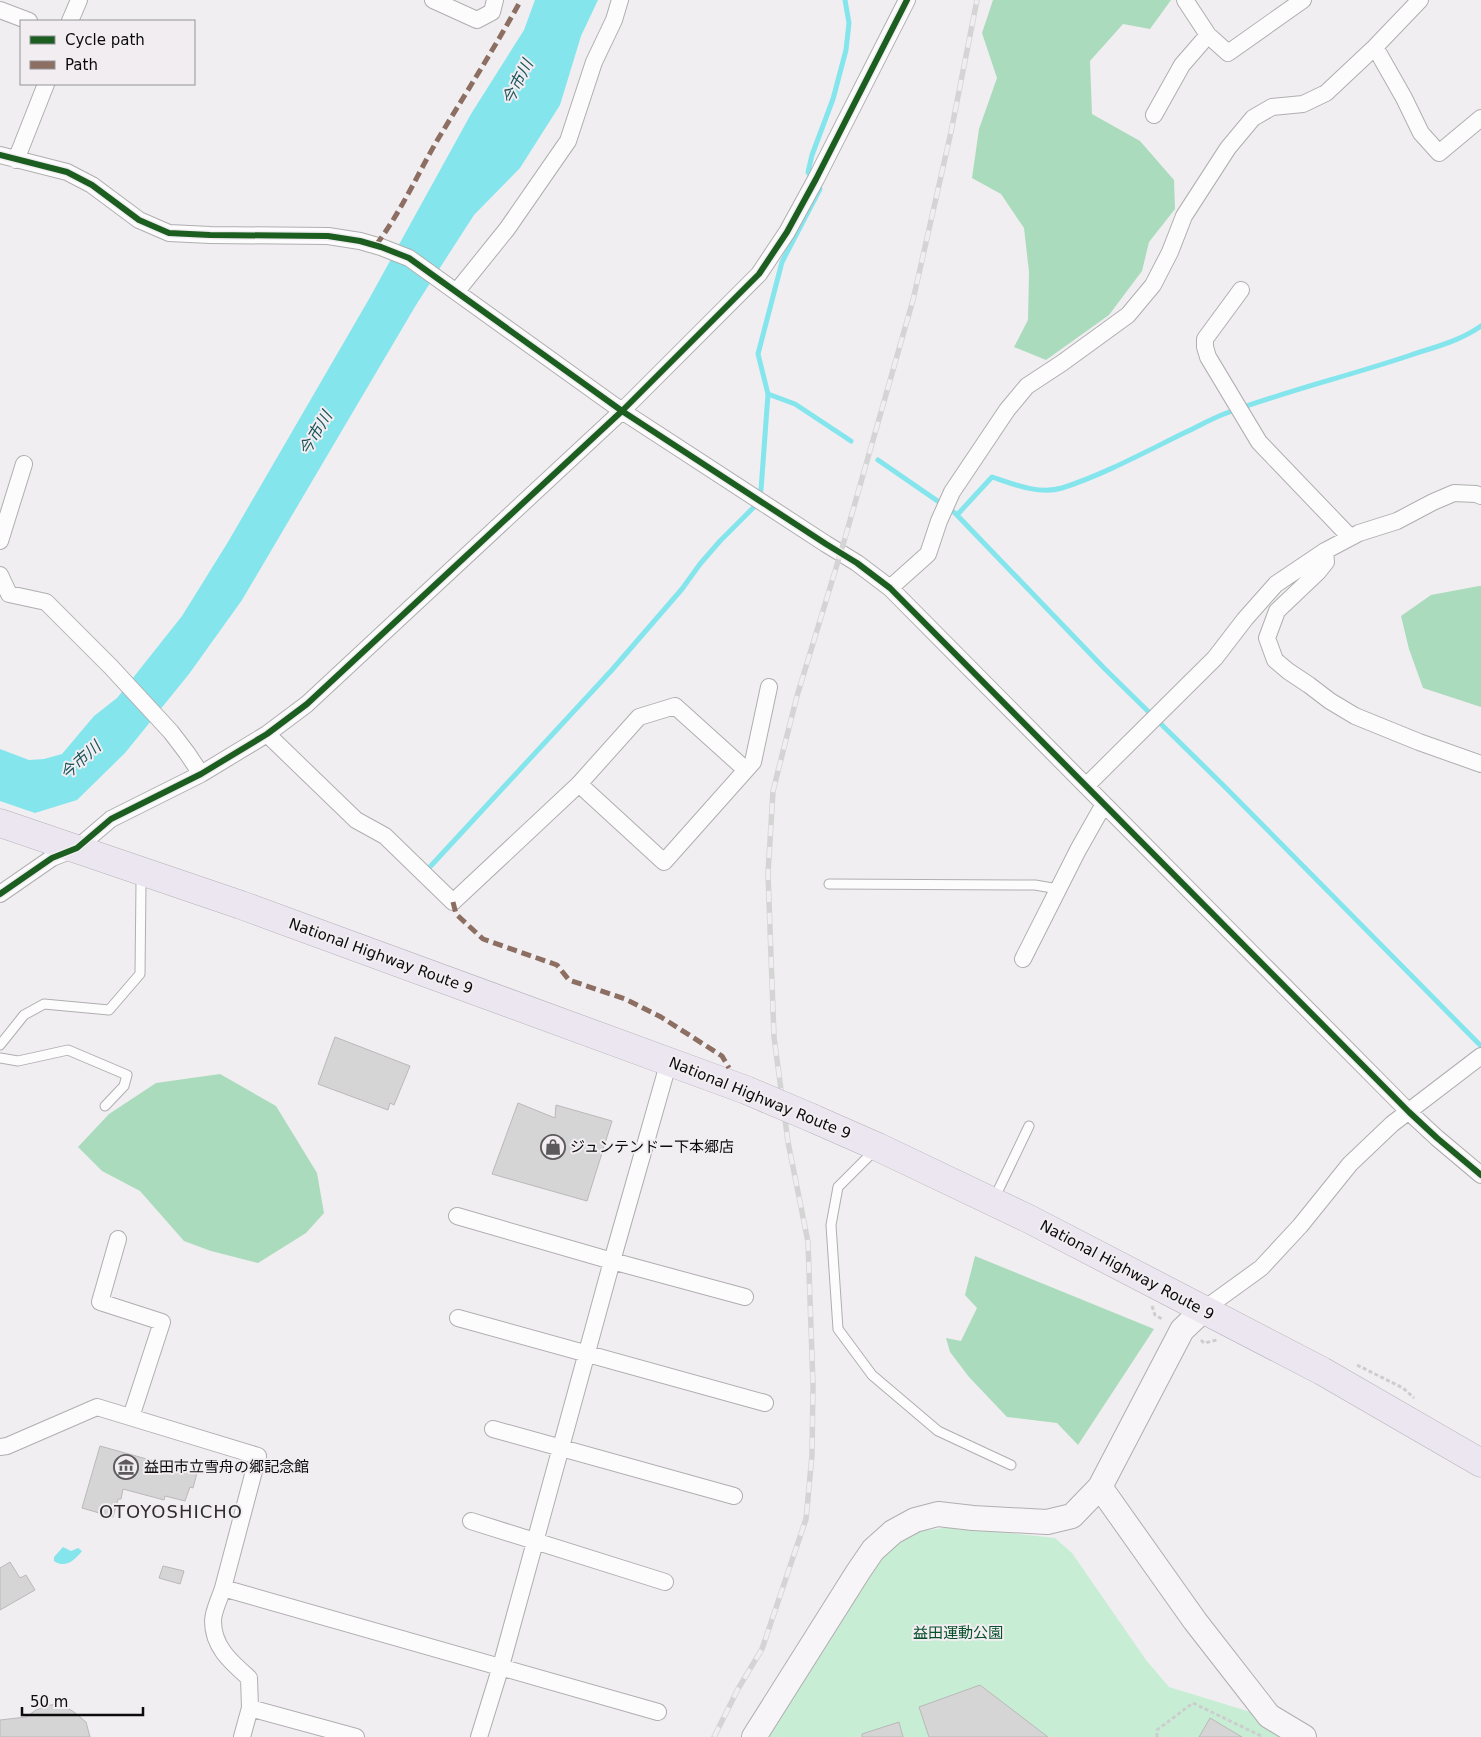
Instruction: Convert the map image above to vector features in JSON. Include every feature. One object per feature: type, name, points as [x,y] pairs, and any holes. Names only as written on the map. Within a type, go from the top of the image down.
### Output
[{"type":"highway","name":"National Highway Route 9","points":[[0,823],[136,868],[670,1061],[812,1118],[878,1147],[1029,1219],[1322,1372],[1481,1463]]},
{"type":"street","points":[[70,20],[79,0]]},
{"type":"street","points":[[433,0],[477,20],[492,12],[494,0]]},
{"type":"street","points":[[458,291],[507,229],[568,141],[594,62],[614,20],[620,0]]},
{"type":"street","points":[[0,894],[52,858],[76,848],[111,819],[201,774],[267,734],[307,704],[622,410],[760,274],[787,232],[816,179],[907,0]]},
{"type":"street","points":[[1185,0],[1208,35],[1228,53],[1302,0]]},
{"type":"street","points":[[890,588],[928,554],[939,521],[952,492],[1007,410],[1027,386],[1128,315],[1153,285],[1170,252],[1184,216],[1228,148],[1253,118],[1272,107],[1303,104],[1326,93],[1375,47],[1420,0]]},
{"type":"street","points":[[0,10],[26,20]]},
{"type":"street","points":[[1154,115],[1182,65],[1208,35]]},
{"type":"street","points":[[1375,47],[1404,98],[1421,133],[1438,153],[1481,118]]},
{"type":"street","points":[[45,85],[8,158],[68,172],[92,185],[139,220],[169,233],[210,236],[328,236],[360,241],[409,258],[444,281],[622,410],[857,563],[890,588],[1409,1112],[1436,1138],[1481,1174]]},
{"type":"street","points":[[1241,290],[1205,339],[1208,356],[1259,442],[1350,537]]},
{"type":"street","points":[[0,541],[24,464]]},
{"type":"street","points":[[1086,786],[1215,658],[1245,619],[1276,584],[1325,551],[1359,533],[1398,521],[1454,493],[1481,496]]},
{"type":"street","points":[[1325,551],[1326,562],[1277,611],[1267,638],[1275,660],[1309,684],[1330,702],[1355,716],[1419,742],[1481,764]]},
{"type":"street","points":[[0,575],[9,594],[46,602],[166,727],[188,753],[201,774]]},
{"type":"street","points":[[579,784],[664,862],[752,762],[769,687]]},
{"type":"street","points":[[267,734],[356,820],[384,836],[453,902],[579,784],[639,718],[674,706],[746,770]]},
{"type":"street","points":[[1023,958],[1104,804]]},
{"type":"street","points":[[754,1737],[868,1557],[893,1532],[915,1520],[938,1514],[1047,1522],[1072,1516],[1100,1487],[1182,1330],[1203,1310],[1261,1268],[1300,1226],[1350,1164],[1392,1124],[1481,1056]]},
{"type":"street","points":[[479,1737],[501,1666],[586,1354],[670,1061]]},
{"type":"street","points":[[457,1216],[745,1297]]},
{"type":"street","points":[[118,1239],[100,1302],[162,1322],[131,1417]]},
{"type":"street","points":[[458,1318],[766,1403]]},
{"type":"street","points":[[0,1446],[7,1446],[97,1407],[258,1456],[213,1620],[216,1641],[226,1656],[249,1678],[250,1708],[242,1737]]},
{"type":"street","points":[[493,1429],[734,1496]]},
{"type":"street","points":[[1100,1487],[1195,1622],[1268,1716],[1304,1737]]},
{"type":"street","points":[[471,1521],[665,1582]]},
{"type":"street","points":[[223,1588],[658,1712]]},
{"type":"street","points":[[250,1708],[356,1737]]},
{"type":"lane","points":[[0,1045],[24,1015],[44,1004],[109,1010],[140,974],[141,883],[136,868]]},
{"type":"lane","points":[[829,884],[1036,885],[1058,889]]},
{"type":"lane","points":[[0,1058],[18,1061],[68,1050],[127,1075],[124,1086],[105,1106]]},
{"type":"lane","points":[[993,1202],[1029,1126]]},
{"type":"lane","points":[[878,1147],[838,1187],[830,1225],[838,1329],[872,1375],[938,1431],[1011,1466]]},
{"type":"path","points":[[1151,1302],[1156,1315],[1162,1319]]},
{"type":"path","points":[[1157,1737],[1157,1730],[1193,1704],[1263,1737]]},
{"type":"green space","points":[[993,0],[1171,0],[1150,29],[1123,24],[1090,61],[1092,114],[1140,141],[1174,180],[1175,209],[1149,242],[1142,271],[1109,315],[1046,360],[1014,347],[1028,320],[1029,272],[1024,228],[1001,194],[972,178],[979,129],[997,78],[982,33]]},
{"type":"green space","points":[[1481,586],[1481,707],[1423,688],[1409,649],[1401,616],[1431,595]]},
{"type":"green space","points":[[220,1074],[276,1106],[317,1173],[324,1213],[306,1233],[258,1263],[211,1251],[184,1241],[140,1191],[102,1171],[78,1147],[109,1114],[156,1083]]},
{"type":"green space","points":[[975,1256],[1154,1329],[1078,1445],[1057,1423],[1007,1417],[969,1377],[950,1352],[946,1338],[961,1341],[977,1308],[965,1295]]},
{"type":"green space","name":"益田運動公園","points":[[952,1527],[1055,1538],[1072,1553],[1146,1660],[1169,1687],[1257,1714],[1294,1737],[767,1737],[878,1563],[895,1543],[920,1531]]},
{"type":"water","name":"今市川","points":[[535,0],[598,0],[581,36],[560,105],[520,168],[474,215],[416,305],[242,600],[189,674],[125,753],[77,800],[35,813],[0,801],[0,749],[29,760],[44,759],[62,754],[94,716],[117,698],[182,616],[228,542],[369,299],[471,114],[524,30]]},
{"type":"water","points":[[63,1547],[71,1551],[78,1548],[82,1551],[70,1562],[62,1564],[54,1561],[54,1557]]},
{"type":"building","points":[[335,1037],[410,1066],[394,1105],[390,1103],[388,1110],[318,1084]]},
{"type":"building","name":"ジュンテンドー下本郷店","points":[[518,1103],[555,1118],[556,1105],[612,1121],[587,1201],[492,1174]]},
{"type":"building","points":[[100,1446],[197,1473],[193,1488],[190,1487],[185,1501],[165,1496],[164,1500],[123,1489],[113,1517],[82,1508]]},
{"type":"building","points":[[10,1562],[20,1578],[26,1575],[35,1590],[0,1610],[0,1568]]},
{"type":"building","points":[[163,1566],[184,1571],[180,1584],[159,1578]]},
{"type":"building","points":[[980,1685],[1048,1737],[929,1737],[919,1707]]},
{"type":"building","points":[[61,1704],[86,1722],[90,1737],[0,1737],[0,1720],[26,1717],[36,1710],[50,1705]]},
{"type":"building","points":[[1210,1718],[1242,1737],[1199,1737]]},
{"type":"building","points":[[899,1722],[903,1737],[862,1737],[862,1734]]},
{"type":"waterway","points":[[428,869],[611,671],[682,589],[720,541],[755,506],[761,490],[768,394],[758,354],[782,262],[820,189],[808,172],[812,155],[833,99],[846,50],[849,23],[845,0]]},
{"type":"waterway","points":[[957,515],[992,477],[1035,489],[1053,490],[1062,488],[1109,470],[1224,414],[1456,340],[1481,326]]},
{"type":"waterway","points":[[768,394],[795,404],[851,441]]},
{"type":"waterway","points":[[878,460],[955,513],[1103,667],[1224,786],[1481,1046]]},
{"type":"railway","points":[[714,1737],[738,1689],[762,1649],[806,1519],[812,1455],[813,1385],[808,1242],[788,1142],[774,1037],[768,874],[773,791],[797,696],[843,545],[913,300],[951,132],[977,0]]},
{"type":"marked path","points":[[376,245],[401,206],[438,139],[521,0]]},
{"type":"marked path","points":[[453,902],[456,914],[483,939],[557,965],[569,980],[625,999],[661,1017],[722,1056],[729,1068]]},
{"type":"cycle path","points":[[0,894],[52,858],[77,848],[111,819],[201,774],[267,734],[307,704],[622,411],[759,274],[787,232],[816,179],[907,0]]},
{"type":"cycle path","points":[[0,155],[67,172],[92,185],[139,220],[169,233],[328,236],[360,241],[409,258],[622,411],[857,563],[890,588],[1409,1112],[1481,1175]]},
{"type":"place","name":"ジュンテンドー下本郷店","points":[[553,1147]]},
{"type":"place","name":"益田市立雪舟の郷記念館","points":[[126,1467]]},
{"type":"district","name":"OTOYOSHICHO","points":[[171,1512]]}]
